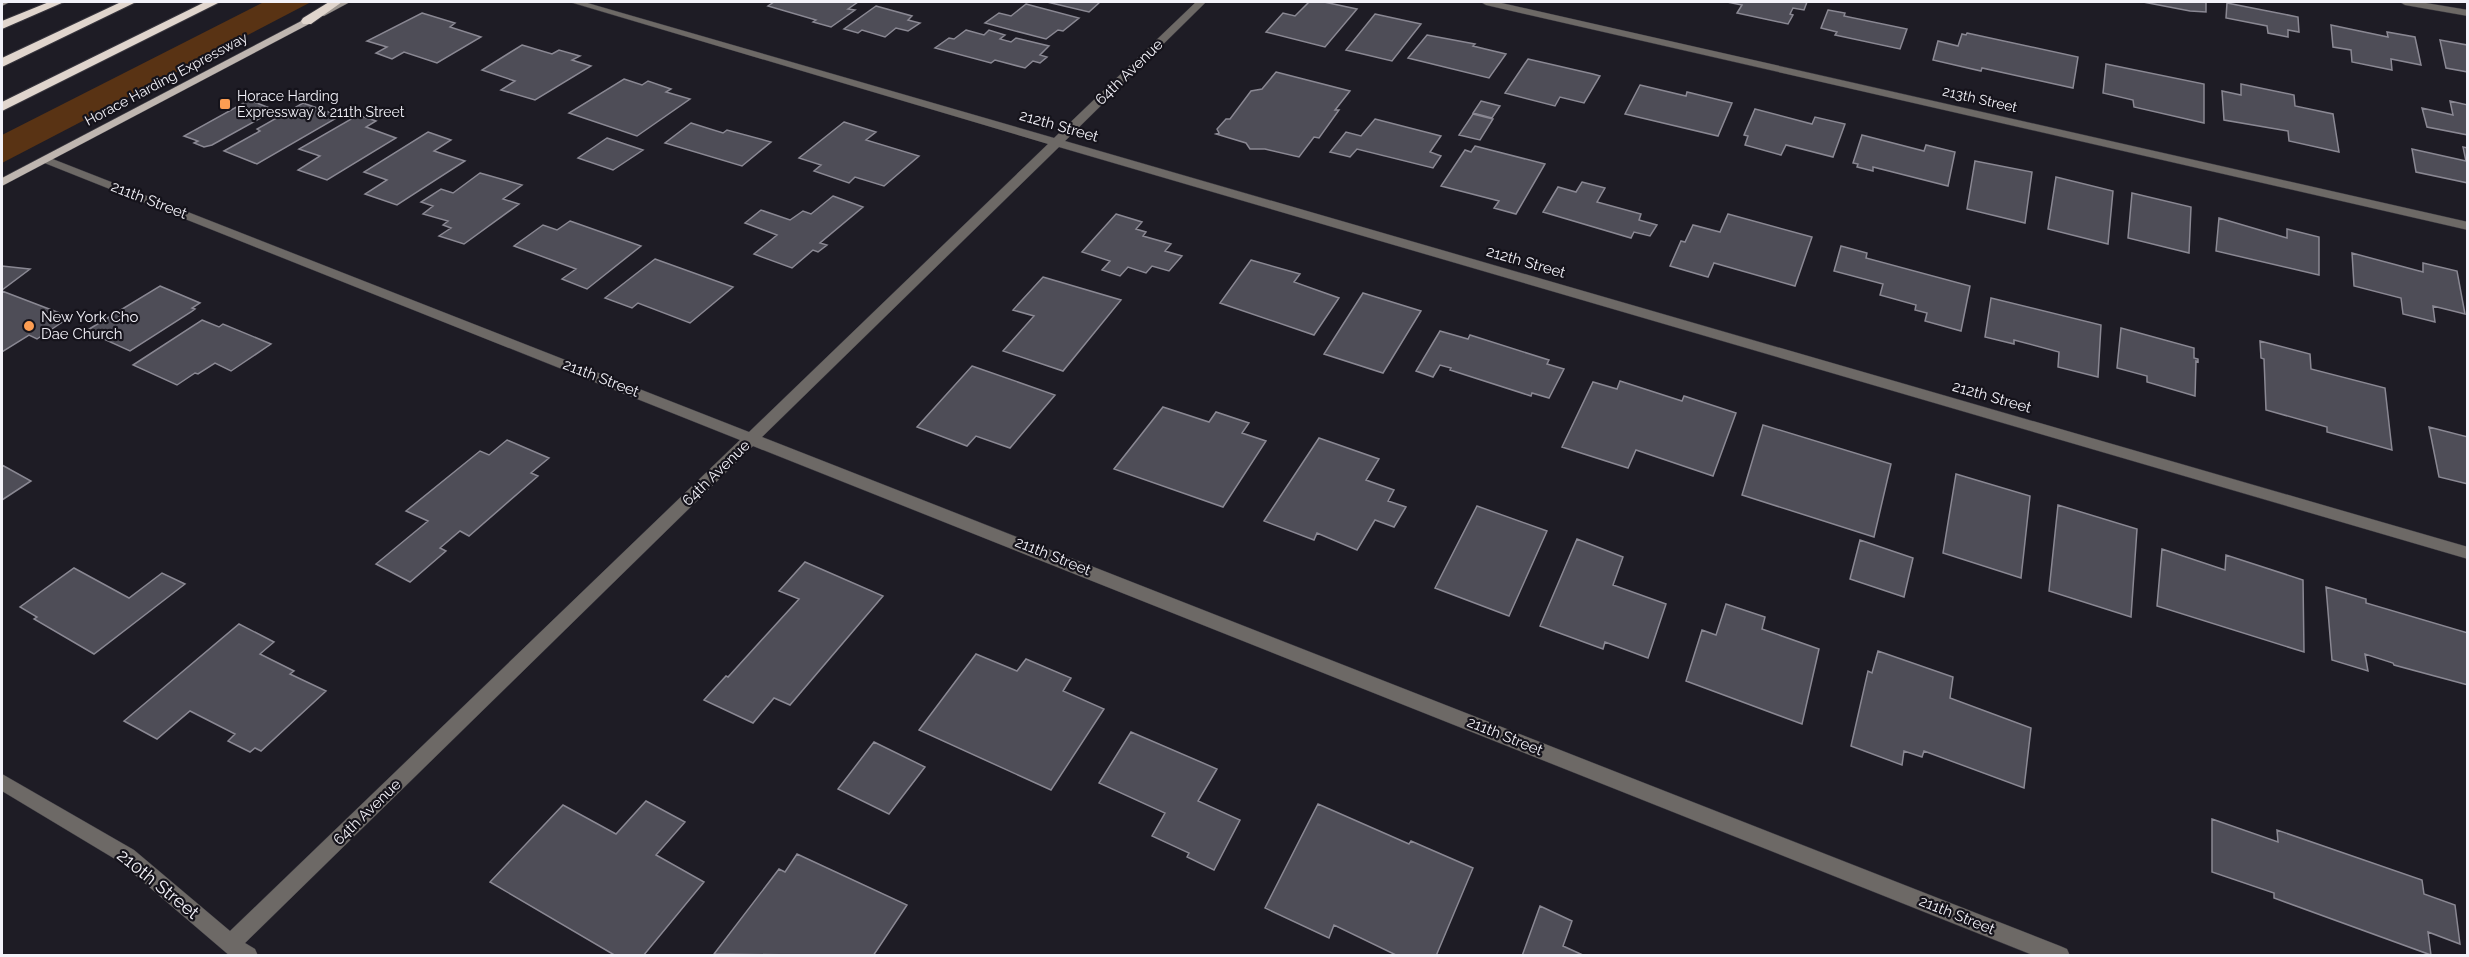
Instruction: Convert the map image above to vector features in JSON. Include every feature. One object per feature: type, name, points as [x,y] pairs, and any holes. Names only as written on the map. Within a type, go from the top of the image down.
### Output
[{"type":"highway","points":[[2,25],[58,2]]},
{"type":"highway","points":[[2,63],[130,2]]},
{"type":"highway","points":[[2,106],[214,2]]},
{"type":"highway","points":[[307,21],[336,2]]},
{"type":"main road","name":"Horace Harding Expressway","points":[[2,183],[345,2]]},
{"type":"street","name":"212th Street","points":[[575,2],[2468,553]]},
{"type":"street","name":"64th Avenue","points":[[230,944],[1201,2]]},
{"type":"street","name":"213th Street","points":[[1486,2],[2468,226]]},
{"type":"street","points":[[2405,2],[2468,13]]},
{"type":"street","name":"211th Street","points":[[46,159],[2060,956]]},
{"type":"street","name":"210th Street","points":[[2,782],[127,856],[230,944],[248,956]]},
{"type":"shaded area","points":[[264,2],[311,2],[2,163],[2,135]]},
{"type":"building","points":[[774,2],[858,2],[848,9],[855,10],[831,27],[813,22],[816,20],[768,6]]},
{"type":"building","points":[[1047,2],[1100,2],[1089,12]]},
{"type":"building","points":[[1309,2],[1324,2],[1357,9],[1325,47],[1266,32],[1283,13],[1295,16]]},
{"type":"building","points":[[1727,2],[1807,2],[1804,10],[1793,8],[1790,14],[1793,15],[1788,24],[1737,13],[1742,5]]},
{"type":"building","points":[[2143,2],[2206,2],[2206,12],[2190,11]]},
{"type":"building","points":[[2227,3],[2298,17],[2299,32],[2288,30],[2288,37],[2268,33],[2267,26],[2226,18]]},
{"type":"building","points":[[1026,4],[1079,18],[1063,31],[1058,30],[1046,39],[985,23],[999,13],[1011,16]]},
{"type":"building","points":[[876,6],[912,16],[908,20],[920,23],[908,31],[896,28],[885,37],[862,30],[858,33],[844,29]]},
{"type":"building","points":[[1828,10],[1845,13],[1844,16],[1907,29],[1900,49],[1835,35],[1837,32],[1821,28]]},
{"type":"building","points":[[422,13],[455,23],[450,27],[481,37],[437,63],[404,52],[392,59],[376,53],[387,47],[367,41]]},
{"type":"building","points":[[1375,14],[1421,24],[1392,61],[1346,50]]},
{"type":"building","points":[[2331,25],[2388,37],[2387,32],[2415,37],[2421,65],[2391,59],[2392,70],[2352,62],[2351,50],[2333,47]]},
{"type":"building","points":[[966,30],[984,35],[989,30],[1005,35],[1000,39],[1011,42],[1016,38],[1049,46],[1040,55],[1047,57],[1040,63],[1033,61],[1025,68],[995,60],[991,63],[935,48]]},
{"type":"building","points":[[1967,33],[2078,57],[2073,88],[1933,60],[1938,41],[1958,46],[1962,34]]},
{"type":"building","points":[[1427,35],[1475,44],[1473,46],[1506,54],[1489,78],[1408,58]]},
{"type":"building","points":[[2440,40],[2467,45],[2468,72],[2446,68]]},
{"type":"building","points":[[522,45],[552,54],[559,50],[580,56],[572,60],[591,66],[535,100],[501,90],[515,81],[482,70]]},
{"type":"building","points":[[1528,59],[1600,76],[1584,103],[1560,97],[1555,106],[1505,93]]},
{"type":"building","points":[[2106,64],[2204,84],[2204,123],[2134,107],[2133,100],[2103,93]]},
{"type":"building","points":[[1276,72],[1350,91],[1335,110],[1339,110],[1319,138],[1314,137],[1299,157],[1265,149],[1250,149],[1246,143],[1216,134],[1219,133],[1217,129],[1226,119],[1230,119],[1251,91],[1262,89]]},
{"type":"building","points":[[624,79],[642,85],[648,81],[671,89],[666,92],[690,99],[637,136],[569,113]]},
{"type":"building","points":[[2241,84],[2294,95],[2295,106],[2333,114],[2339,152],[2289,141],[2288,131],[2224,120],[2222,91],[2241,95]]},
{"type":"building","points":[[1640,85],[1686,96],[1687,92],[1732,103],[1718,136],[1625,114]]},
{"type":"building","points":[[249,100],[275,110],[212,145],[204,147],[194,143],[198,141],[184,136]]},
{"type":"building","points":[[1481,101],[1500,106],[1492,118],[1473,113]]},
{"type":"building","points":[[2450,101],[2468,105],[2468,135],[2427,127],[2422,108],[2453,115]]},
{"type":"building","points":[[303,103],[340,116],[257,164],[224,151],[260,131],[257,129]]},
{"type":"building","points":[[1755,109],[1812,124],[1815,117],[1845,124],[1833,157],[1786,145],[1781,155],[1745,145],[1748,136],[1744,135]]},
{"type":"building","points":[[1473,114],[1493,119],[1480,140],[1459,135]]},
{"type":"building","points":[[358,115],[376,121],[366,127],[396,138],[327,180],[298,170],[320,156],[299,149]]},
{"type":"building","points":[[1375,119],[1441,136],[1430,152],[1441,156],[1433,168],[1357,149],[1350,157],[1330,152],[1346,132],[1361,136]]},
{"type":"building","points":[[844,122],[876,132],[866,140],[919,156],[884,186],[855,177],[849,183],[814,171],[821,165],[799,158]]},
{"type":"building","points":[[691,123],[723,133],[727,130],[771,142],[742,166],[665,143]]},
{"type":"building","points":[[428,132],[451,140],[434,151],[465,161],[397,205],[365,194],[387,180],[364,172]]},
{"type":"building","points":[[1862,135],[1924,151],[1926,145],[1955,152],[1948,186],[1873,167],[1873,171],[1857,167],[1858,164],[1853,163]]},
{"type":"building","points":[[607,138],[643,150],[613,170],[578,158]]},
{"type":"building","points":[[1475,146],[1545,164],[1516,214],[1494,208],[1499,201],[1441,186],[1465,150],[1471,152]]},
{"type":"building","points":[[2463,147],[2468,148],[2468,183],[2416,172],[2412,149],[2466,161]]},
{"type":"building","points":[[1975,161],[2032,172],[2025,223],[1967,209]]},
{"type":"building","points":[[480,173],[522,185],[503,199],[519,204],[464,244],[439,236],[451,228],[443,225],[448,221],[423,214],[433,206],[421,202],[441,189],[453,193]]},
{"type":"building","points":[[2056,177],[2113,191],[2108,244],[2048,229]]},
{"type":"building","points":[[1582,182],[1605,188],[1597,202],[1641,214],[1639,220],[1657,225],[1650,236],[1634,232],[1631,238],[1543,212],[1558,187],[1576,192]]},
{"type":"building","points":[[2132,193],[2191,207],[2189,253],[2128,238]]},
{"type":"building","points":[[833,196],[863,207],[820,243],[827,245],[818,252],[813,250],[792,268],[754,254],[777,235],[745,223],[761,210],[790,220],[803,211],[811,214]]},
{"type":"building","points":[[1116,214],[1142,222],[1136,229],[1146,232],[1143,236],[1171,244],[1165,251],[1182,256],[1169,271],[1152,266],[1146,273],[1128,267],[1120,276],[1102,270],[1110,261],[1082,252]]},
{"type":"building","points":[[1728,214],[1812,237],[1795,286],[1714,263],[1708,277],[1670,266],[1681,241],[1685,242],[1693,225],[1720,232]]},
{"type":"building","points":[[2219,218],[2287,238],[2287,229],[2319,237],[2319,275],[2216,251]]},
{"type":"building","points":[[570,221],[641,246],[587,289],[562,279],[576,269],[514,246],[543,225],[557,230]]},
{"type":"building","points":[[1841,246],[1867,253],[1866,258],[1970,286],[1961,331],[1925,321],[1927,313],[1915,310],[1916,305],[1880,295],[1883,284],[1834,271]]},
{"type":"building","points":[[2352,253],[2423,272],[2423,263],[2457,271],[2465,314],[2433,306],[2435,322],[2403,314],[2401,298],[2354,286]]},
{"type":"building","points":[[655,259],[733,287],[690,323],[638,303],[632,308],[605,298]]},
{"type":"building","points":[[1251,260],[1300,274],[1294,282],[1339,298],[1314,335],[1220,303]]},
{"type":"building","name":"New York Cho Dae Church","points":[[2,266],[30,269],[2,290]]},
{"type":"building","points":[[1043,277],[1121,300],[1063,371],[1003,351],[1034,316],[1013,310]]},
{"type":"building","points":[[160,286],[200,303],[192,308],[195,309],[191,312],[130,351],[86,331]]},
{"type":"building","name":"New York Cho Dae Church","points":[[2,291],[70,317],[37,339],[29,335],[2,352]]},
{"type":"building","points":[[1363,293],[1421,311],[1383,373],[1324,354]]},
{"type":"building","points":[[1991,298],[2101,325],[2098,377],[2058,367],[2059,352],[2014,340],[2014,344],[1985,337]]},
{"type":"building","points":[[202,320],[219,327],[223,324],[271,344],[231,371],[215,363],[177,385],[133,365]]},
{"type":"building","points":[[2121,328],[2194,348],[2194,358],[2198,359],[2198,362],[2196,361],[2195,396],[2147,382],[2147,376],[2117,368]]},
{"type":"building","points":[[1440,331],[1468,339],[1470,335],[1549,360],[1547,364],[1564,369],[1549,398],[1532,393],[1531,396],[1440,365],[1433,377],[1416,371]]},
{"type":"building","points":[[2260,341],[2310,354],[2311,369],[2385,388],[2392,450],[2327,432],[2327,427],[2266,410],[2264,359],[2261,358]]},
{"type":"building","points":[[972,366],[1055,395],[1010,448],[976,436],[967,446],[917,427]]},
{"type":"building","points":[[1620,381],[1682,401],[1684,396],[1736,413],[1713,476],[1636,450],[1628,468],[1562,447],[1593,382],[1617,389]]},
{"type":"building","points":[[1163,407],[1209,422],[1216,412],[1249,423],[1242,433],[1266,441],[1223,507],[1114,469]]},
{"type":"building","points":[[1763,425],[1891,464],[1874,537],[1742,495]]},
{"type":"building","points":[[2429,427],[2468,437],[2468,484],[2439,477]]},
{"type":"building","points":[[1319,438],[1379,459],[1366,480],[1394,490],[1388,501],[1406,507],[1394,527],[1375,520],[1357,550],[1317,533],[1314,540],[1264,521]]},
{"type":"building","points":[[507,440],[549,458],[531,473],[538,476],[469,536],[460,531],[440,548],[446,551],[410,582],[376,564],[428,521],[406,511],[480,451],[489,455]]},
{"type":"building","points":[[2,465],[31,481],[2,500]]},
{"type":"building","points":[[1956,474],[2030,496],[2021,578],[1943,553]]},
{"type":"building","points":[[2058,505],[2137,529],[2131,617],[2049,591]]},
{"type":"building","points":[[1477,506],[1547,531],[1509,616],[1435,588]]},
{"type":"building","points":[[1577,539],[1623,557],[1613,585],[1666,604],[1648,658],[1605,642],[1603,649],[1540,626]]},
{"type":"building","points":[[1860,540],[1913,558],[1904,597],[1850,579]]},
{"type":"building","points":[[2162,549],[2225,570],[2226,555],[2303,580],[2304,652],[2157,606]]},
{"type":"building","points":[[805,562],[883,596],[790,705],[774,698],[753,723],[704,700],[799,599],[779,591]]},
{"type":"building","points":[[74,568],[129,598],[162,573],[185,584],[94,654],[34,619],[37,617],[20,607]]},
{"type":"building","points":[[2326,587],[2366,599],[2366,603],[2468,633],[2468,685],[2394,665],[2365,654],[2368,671],[2332,660]]},
{"type":"building","points":[[1726,604],[1765,617],[1762,629],[1819,649],[1802,724],[1686,681],[1702,630],[1716,635]]},
{"type":"building","points":[[239,624],[274,642],[260,654],[294,671],[290,674],[326,691],[261,751],[255,748],[250,752],[228,741],[235,734],[190,711],[157,739],[124,721]]},
{"type":"building","points":[[1878,651],[1953,677],[1950,698],[2031,728],[2024,788],[1924,751],[1922,757],[1904,751],[1902,765],[1851,746],[1868,671],[1872,673]]},
{"type":"building","points":[[976,654],[1017,671],[1026,659],[1071,678],[1063,691],[1104,709],[1051,790],[919,730]]},
{"type":"building","points":[[1131,732],[1217,769],[1198,801],[1240,820],[1214,870],[1187,857],[1189,853],[1152,836],[1165,813],[1099,783]]},
{"type":"building","points":[[874,742],[925,767],[889,814],[838,789]]},
{"type":"building","points":[[646,801],[685,822],[656,855],[704,882],[643,956],[616,956],[490,882],[563,805],[616,834]]},
{"type":"building","points":[[1318,804],[1409,844],[1411,841],[1473,868],[1436,956],[1398,956],[1334,925],[1329,938],[1265,908]]},
{"type":"building","points":[[2212,819],[2278,842],[2277,830],[2422,880],[2424,894],[2455,905],[2460,944],[2428,932],[2431,955],[2274,898],[2274,893],[2212,872]]},
{"type":"building","points":[[797,854],[907,905],[873,956],[714,954],[779,869],[785,872]]},
{"type":"building","points":[[1540,906],[1572,921],[1563,946],[1585,956],[1522,956]]},
{"type":"place","name":"Horace Harding Expressway & 211th Street","points":[[225,104]]},
{"type":"place","name":"New York Cho Dae Church","points":[[29,326]]}]
